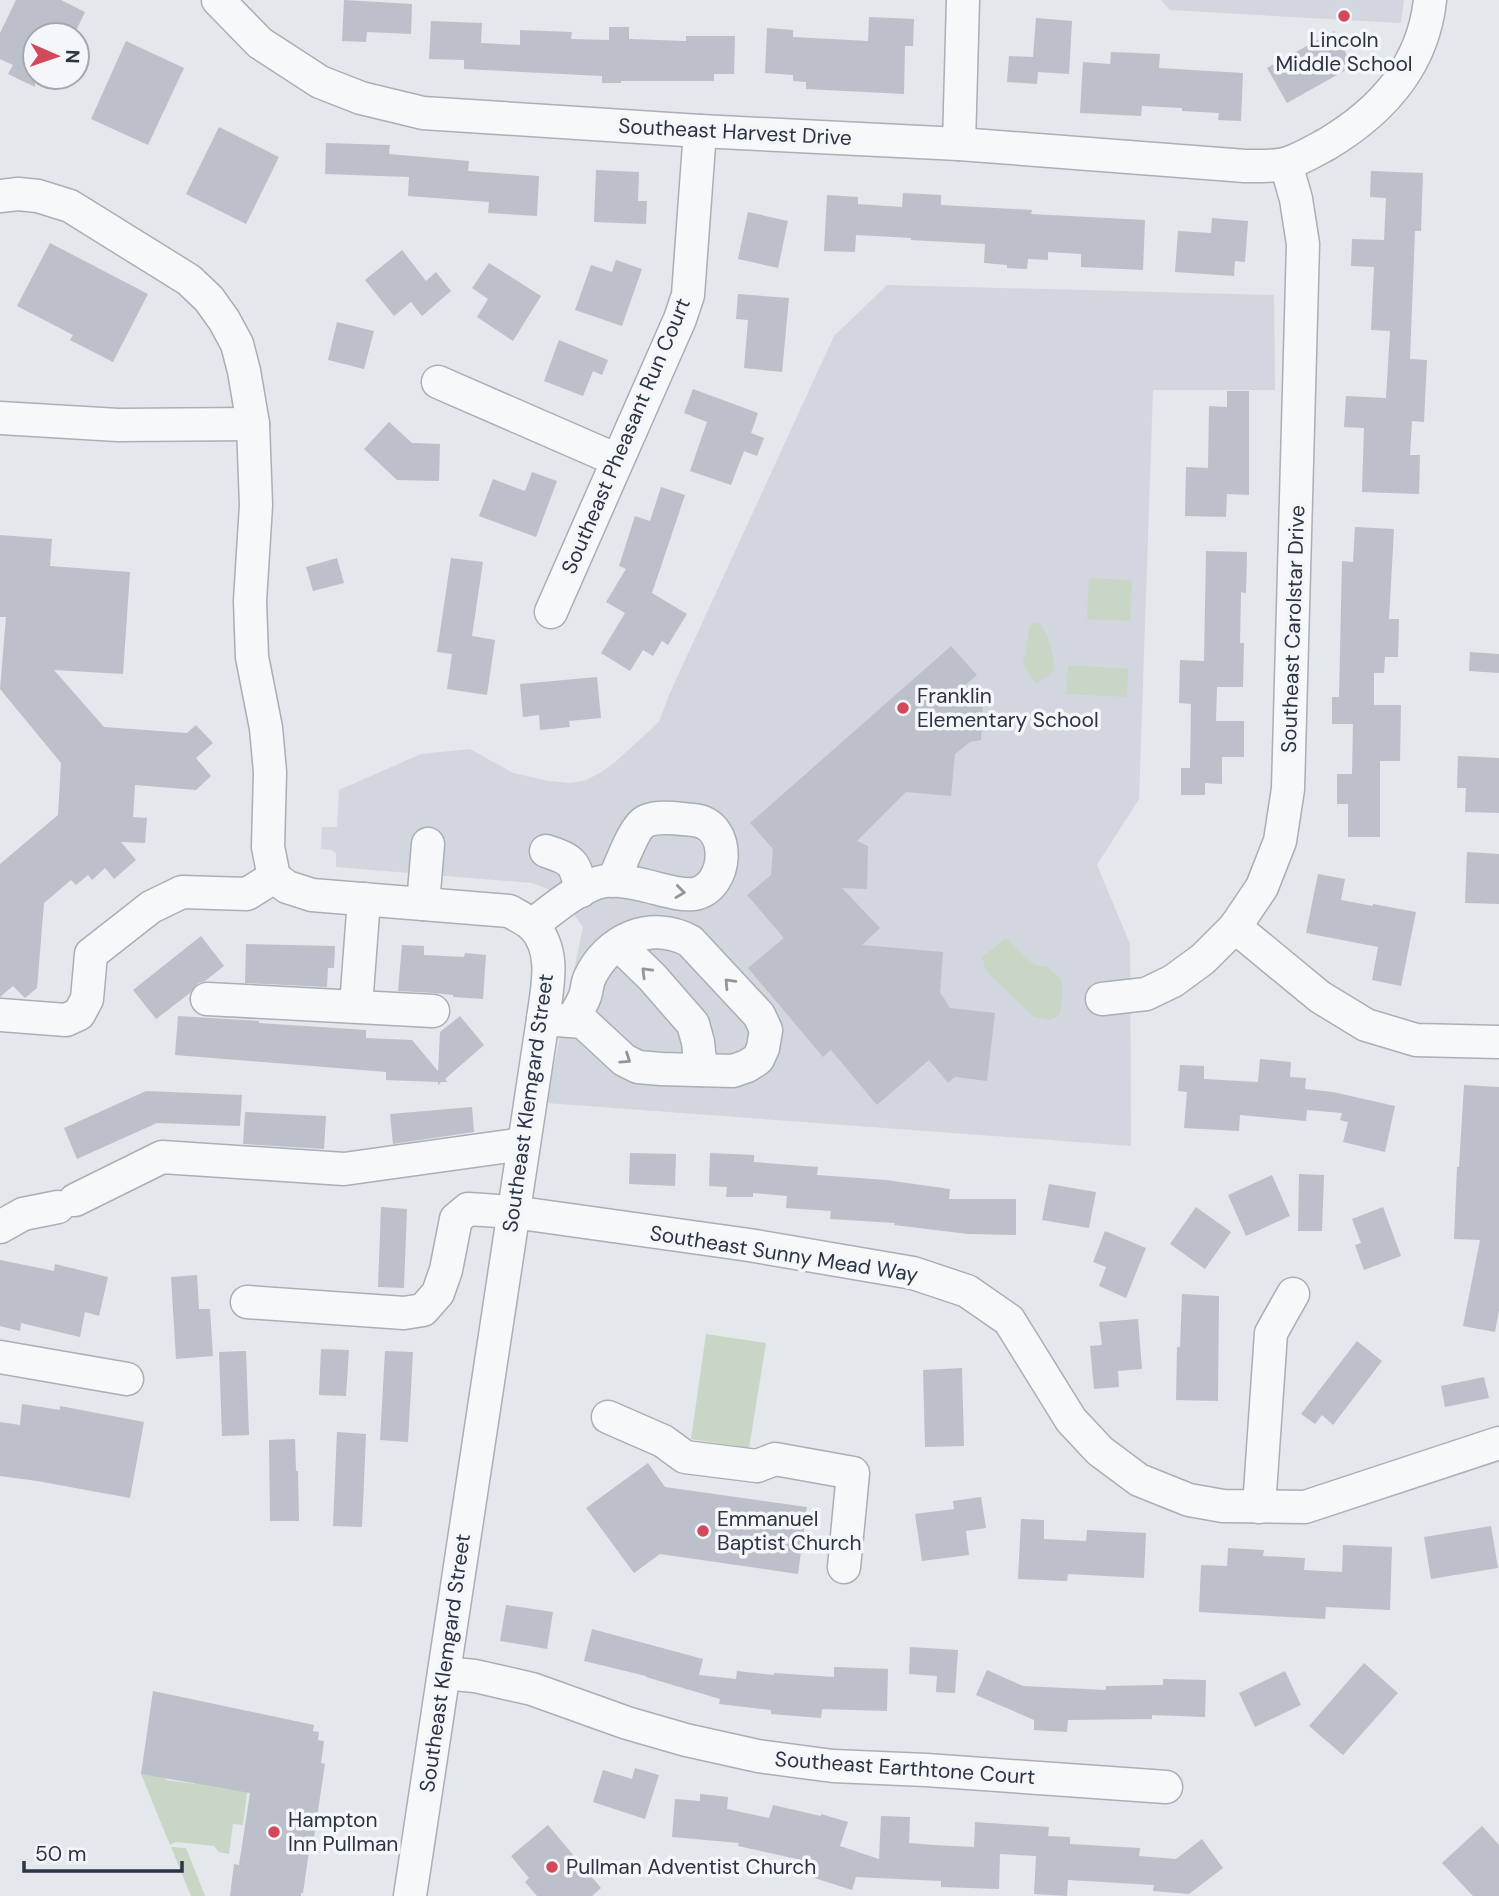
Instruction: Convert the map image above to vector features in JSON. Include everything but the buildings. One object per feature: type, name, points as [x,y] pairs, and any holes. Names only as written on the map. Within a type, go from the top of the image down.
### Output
[{"type":"street","name":"Southeast Harvest Drive","points":[[218,0],[260,43],[320,82],[360,98],[423,113],[959,144],[1245,166],[1286,164]]},
{"type":"street","points":[[959,144],[963,0]]},
{"type":"street","points":[[1286,164],[1339,136],[1381,104],[1410,62],[1422,36],[1430,0]]},
{"type":"street","name":"Southeast Pheasant Run Court","points":[[551,612],[680,319],[688,295],[699,131]]},
{"type":"street","name":"Southeast Carolstar Drive","points":[[1102,999],[1146,994],[1173,981],[1203,959],[1235,927],[1262,887],[1280,841],[1288,789],[1303,244],[1296,199],[1286,164]]},
{"type":"street","points":[[0,196],[38,196],[70,206],[189,280],[209,299],[237,344],[253,424],[256,505],[250,601],[252,657],[266,728],[270,772],[268,847],[274,877],[286,887],[312,895],[509,911],[532,925],[581,891],[603,881],[612,881]]},
{"type":"street","points":[[438,382],[617,460]]},
{"type":"street","points":[[0,418],[118,425],[253,424]]},
{"type":"street","points":[[423,905],[428,844]]},
{"type":"street","points":[[547,851],[569,860],[577,870],[581,891]]},
{"type":"street","points":[[0,1015],[65,1020],[79,1014],[87,999],[91,954],[151,907],[182,892],[247,894],[274,877]]},
{"type":"street","points":[[356,1006],[364,899]]},
{"type":"street","name":"Southeast Klemgard Street","points":[[410,1896],[523,1144],[558,1019],[546,946],[532,925]]},
{"type":"street","points":[[1235,927],[1320,997],[1366,1025],[1416,1040],[1499,1042]]},
{"type":"street","points":[[663,931],[678,934],[690,941],[759,1015],[766,1030],[758,1059],[733,1071],[638,1067],[624,1060],[583,1022],[558,1019],[585,996],[589,980],[599,964],[619,945],[646,932],[663,931]]},
{"type":"street","points":[[619,945],[652,977],[693,1024],[701,1070]]},
{"type":"street","points":[[207,999],[433,1011]]},
{"type":"street","points":[[0,1227],[23,1214],[67,1203],[162,1157],[344,1169],[523,1144]]},
{"type":"street","name":"Southeast Sunny Mead Way","points":[[247,1302],[404,1313],[423,1311],[438,1293],[446,1270],[456,1219],[468,1209],[513,1212],[749,1245],[913,1273],[967,1291],[1009,1320],[1071,1420],[1100,1451],[1139,1480],[1189,1500],[1223,1506],[1305,1507],[1499,1443]]},
{"type":"street","points":[[1259,1507],[1271,1333],[1293,1294]]},
{"type":"street","points":[[0,1357],[127,1379]]},
{"type":"street","points":[[608,1418],[663,1441],[685,1457],[757,1466],[775,1459],[853,1473],[844,1567]]},
{"type":"street","name":"Southeast Earthtone Court","points":[[444,1673],[475,1676],[531,1689],[627,1723],[758,1756],[833,1766],[1166,1787]]},
{"type":"shaded area","name":"Lincoln Middle School","points":[[1161,0],[1404,0],[1401,23],[1170,10]]},
{"type":"shaded area","name":"Franklin Elementary School","points":[[887,285],[1274,295],[1275,390],[1153,390],[1139,799],[1097,865],[1130,944],[1131,1146],[546,1103],[583,927],[558,893],[532,883],[336,867],[336,853],[321,849],[322,827],[337,827],[339,790],[421,754],[470,749],[513,773],[571,783],[600,773],[659,722],[834,336]]},
{"type":"green space","points":[[1089,578],[1132,580],[1130,621],[1087,619]]},
{"type":"green space","points":[[1033,623],[1040,624],[1046,634],[1055,669],[1036,683],[1025,668],[1023,660],[1029,627]]},
{"type":"green space","points":[[1068,665],[1128,669],[1127,697],[1066,694]]},
{"type":"green space","points":[[1006,938],[1034,965],[1047,967],[1062,980],[1059,1016],[1049,1020],[1032,1016],[986,971],[982,957]]},
{"type":"green space","points":[[706,1334],[766,1343],[749,1448],[691,1439]]},
{"type":"green space","points":[[141,1774],[195,1784],[196,1781],[203,1782],[203,1785],[227,1789],[243,1788],[247,1793],[243,1825],[233,1824],[229,1854],[219,1852],[214,1846],[176,1842],[170,1845]]},
{"type":"green space","points":[[171,1847],[186,1848],[205,1896],[191,1896]]},
{"type":"place","name":"Lincoln Middle School","points":[[1344,16]]},
{"type":"place","name":"Franklin Elementary School","points":[[903,708]]},
{"type":"place","name":"Emmanuel Baptist Church","points":[[703,1531]]},
{"type":"place","name":"Hampton Inn Pullman","points":[[274,1832]]},
{"type":"place","name":"Pullman Adventist Church","points":[[552,1867]]}]
